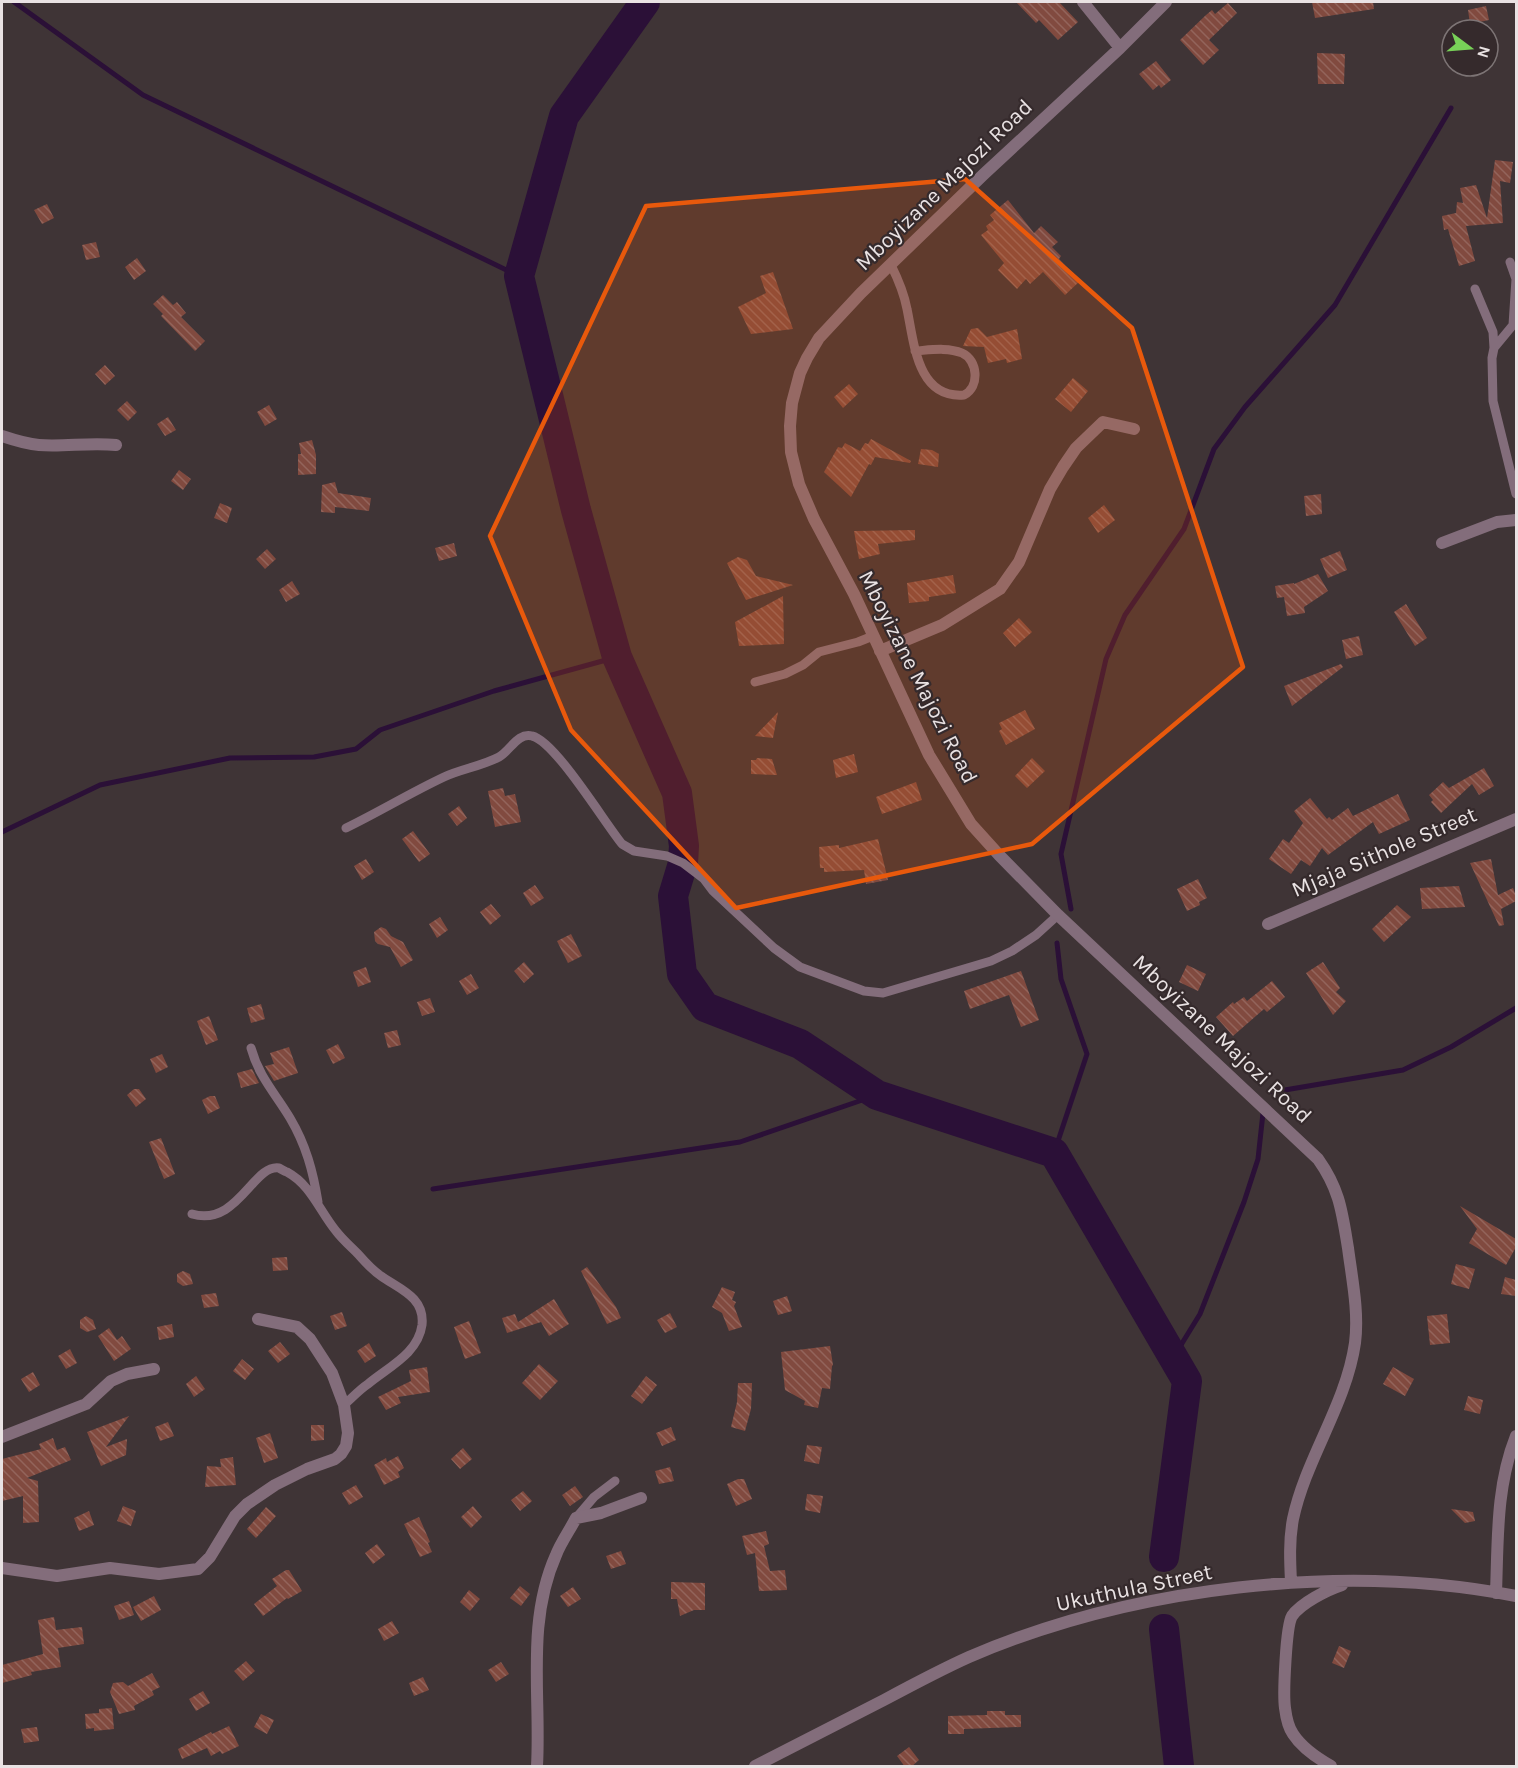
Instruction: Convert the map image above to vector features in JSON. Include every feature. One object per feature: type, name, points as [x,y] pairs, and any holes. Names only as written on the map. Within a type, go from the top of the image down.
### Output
[{"type":"street","points":[[1083,2],[1120,48]]},
{"type":"street","name":"Mboyizane Majozi Road","points":[[1166,2],[861,292],[819,338],[800,373],[792,404],[791,452],[803,496],[854,594],[929,755],[960,808],[985,840],[1058,915],[1318,1159],[1335,1185],[1341,1203],[1352,1279],[1356,1319],[1355,1342],[1350,1366],[1293,1518],[1290,1547],[1291,1582]]},
{"type":"street","points":[[880,651],[942,625],[1000,589],[1019,562],[1050,489],[1076,448],[1103,422],[1134,429]]},
{"type":"street","points":[[2,436],[26,444],[116,445]]},
{"type":"street","points":[[1442,543],[1497,522],[1516,520]]},
{"type":"street","name":"Mjaja Sithole Street","points":[[1268,924],[1516,819]]},
{"type":"street","points":[[2,1568],[57,1576],[110,1568],[159,1574],[198,1569],[203,1566],[235,1516],[247,1504],[275,1485],[307,1469],[335,1460],[346,1446],[348,1432],[344,1405],[332,1373],[310,1339],[297,1327],[258,1319]]},
{"type":"street","points":[[2,1437],[86,1404],[111,1381],[127,1374],[154,1368]]},
{"type":"street","points":[[1496,1593],[1498,1520],[1502,1484],[1516,1436]]},
{"type":"street","points":[[537,1767],[539,1736],[536,1642],[542,1602],[556,1555],[576,1518],[601,1513],[640,1498]]},
{"type":"street","name":"Ukuthula Street","points":[[754,1767],[968,1657],[1021,1637],[1116,1608],[1243,1586],[1291,1582],[1393,1582],[1516,1596]]},
{"type":"street","points":[[1331,1767],[1306,1749],[1293,1734],[1288,1722],[1285,1707],[1287,1634],[1292,1617],[1297,1611],[1316,1597],[1349,1582]]},
{"type":"lane","points":[[1494,348],[1513,325],[1516,279],[1510,262]]},
{"type":"lane","points":[[891,265],[901,285],[915,351],[925,375],[935,388],[944,393],[964,395],[973,388],[976,379],[974,370],[971,360],[963,353],[947,350],[915,351]]},
{"type":"lane","points":[[1474,289],[1493,332],[1493,401],[1516,494]]},
{"type":"lane","points":[[755,682],[785,674],[819,652],[873,636]]},
{"type":"lane","points":[[346,828],[443,777],[500,757],[525,735],[541,740],[559,758],[622,844],[634,851],[667,856],[683,863],[704,879],[713,891],[774,948],[800,967],[864,991],[883,993],[991,961],[1012,951],[1036,935],[1058,915]]},
{"type":"lane","points":[[251,1048],[255,1063],[266,1084],[289,1115],[304,1143],[314,1172],[318,1202]]},
{"type":"lane","points":[[192,1214],[203,1217],[219,1213],[241,1198],[267,1170],[279,1168],[298,1178],[318,1202],[335,1230],[380,1275],[411,1295],[422,1314],[419,1335],[408,1352],[344,1405]]},
{"type":"lane","points":[[576,1518],[594,1497],[615,1481]]},
{"type":"highlighted area","points":[[965,179],[1132,328],[1243,667],[1032,844],[736,908],[571,730],[490,536],[646,206]]},
{"type":"building","points":[[1016,2],[1059,2],[1078,22],[1058,40],[1039,20],[1036,23]]},
{"type":"building","points":[[1312,2],[1373,2],[1374,9],[1315,18]]},
{"type":"building","points":[[1228,3],[1237,13],[1209,40],[1219,50],[1203,65],[1180,40],[1212,10],[1215,14]]},
{"type":"building","points":[[1486,6],[1489,18],[1469,18],[1468,10]]},
{"type":"building","points":[[1317,53],[1345,54],[1344,84],[1318,84]]},
{"type":"building","points":[[1156,61],[1171,80],[1161,88],[1159,85],[1153,90],[1139,74]]},
{"type":"building","points":[[1495,160],[1513,162],[1510,183],[1500,181],[1503,223],[1466,226],[1475,261],[1459,266],[1448,229],[1444,230],[1442,216],[1456,213],[1457,202],[1463,203],[1460,188],[1476,185],[1487,218]]},
{"type":"building","points":[[1008,200],[1034,233],[1041,226],[1058,242],[1052,247],[1061,256],[1059,259],[1080,281],[1065,295],[1043,272],[1030,284],[1026,279],[1017,289],[998,270],[1004,263],[981,235],[988,230],[986,226],[994,220],[990,215]]},
{"type":"building","points":[[47,204],[54,218],[42,224],[34,210]]},
{"type":"building","points":[[96,242],[100,257],[86,260],[82,245]]},
{"type":"building","points":[[137,258],[146,271],[134,280],[125,267]]},
{"type":"building","points":[[773,272],[793,329],[751,334],[738,307],[766,293],[760,276]]},
{"type":"building","points":[[163,295],[173,305],[177,302],[186,313],[181,317],[205,341],[195,351],[161,316],[163,314],[153,304]]},
{"type":"building","points":[[978,328],[987,337],[1017,329],[1022,359],[1007,363],[1006,359],[988,363],[984,347],[963,346],[971,329]]},
{"type":"building","points":[[105,365],[115,376],[105,385],[95,374]]},
{"type":"building","points":[[1073,378],[1088,391],[1071,412],[1055,399]]},
{"type":"building","points":[[849,384],[858,394],[843,408],[834,397]]},
{"type":"building","points":[[127,401],[137,412],[128,421],[117,410]]},
{"type":"building","points":[[269,405],[277,419],[265,426],[257,412]]},
{"type":"building","points":[[168,417],[176,430],[165,436],[157,424]]},
{"type":"building","points":[[871,439],[911,461],[910,463],[875,457],[851,497],[824,472],[838,447],[842,448],[845,443],[860,451]]},
{"type":"building","points":[[312,440],[316,455],[316,474],[298,475],[298,454],[301,454],[299,443]]},
{"type":"building","points":[[921,449],[932,450],[939,454],[938,467],[918,464]]},
{"type":"building","points":[[179,470],[191,479],[183,490],[171,481]]},
{"type":"building","points":[[335,482],[338,493],[371,498],[369,511],[335,507],[335,513],[321,512],[322,485]]},
{"type":"building","points":[[1321,494],[1322,514],[1306,516],[1304,496]]},
{"type":"building","points":[[220,503],[232,508],[227,523],[214,518]]},
{"type":"building","points":[[1104,505],[1115,520],[1098,533],[1088,518]]},
{"type":"building","points":[[915,530],[915,540],[878,544],[880,554],[859,559],[854,531]]},
{"type":"building","points":[[454,543],[457,556],[439,561],[435,548]]},
{"type":"building","points":[[267,549],[276,559],[265,569],[256,559]]},
{"type":"building","points":[[1340,551],[1347,570],[1328,578],[1320,559]]},
{"type":"building","points":[[738,557],[747,560],[756,576],[793,585],[746,600],[727,563]]},
{"type":"building","points":[[1318,574],[1328,591],[1304,607],[1305,613],[1287,616],[1284,597],[1277,598],[1275,586],[1294,584]]},
{"type":"building","points":[[953,575],[956,593],[929,597],[929,601],[909,603],[907,583]]},
{"type":"building","points":[[292,581],[300,594],[286,602],[279,590]]},
{"type":"building","points":[[783,596],[784,644],[739,646],[735,622]]},
{"type":"building","points":[[1406,604],[1427,638],[1415,646],[1394,612]]},
{"type":"building","points":[[1019,618],[1032,632],[1015,647],[1003,633]]},
{"type":"building","points":[[1359,636],[1363,655],[1346,659],[1342,640]]},
{"type":"building","points":[[1341,664],[1343,667],[1292,706],[1284,686]]},
{"type":"building","points":[[1025,710],[1035,729],[1006,745],[999,731],[1002,729],[999,723]]},
{"type":"building","points":[[778,712],[773,738],[755,736]]},
{"type":"building","points":[[854,754],[858,772],[836,778],[833,760]]},
{"type":"building","points":[[1032,758],[1045,771],[1027,788],[1015,776]]},
{"type":"building","points":[[772,759],[777,775],[751,774],[751,760]]},
{"type":"building","points":[[1484,768],[1494,786],[1479,795],[1472,784],[1441,813],[1431,802],[1433,800],[1429,795],[1443,782],[1449,788]]},
{"type":"building","points":[[916,782],[922,800],[882,814],[876,797]]},
{"type":"building","points":[[503,788],[505,796],[515,794],[521,822],[495,827],[488,791]]},
{"type":"building","points":[[1398,794],[1410,820],[1379,834],[1373,822],[1328,855],[1322,848],[1310,866],[1301,860],[1291,874],[1269,859],[1283,839],[1289,843],[1303,823],[1294,811],[1310,798],[1327,819],[1329,817],[1332,820],[1348,808],[1353,816]]},
{"type":"building","points":[[459,806],[467,818],[457,826],[448,814]]},
{"type":"building","points":[[413,831],[430,854],[419,862],[402,839]]},
{"type":"building","points":[[878,839],[888,880],[866,884],[864,870],[824,872],[824,868],[820,868],[819,847],[839,845],[839,848]]},
{"type":"building","points":[[366,859],[374,872],[362,880],[354,866]]},
{"type":"building","points":[[1491,859],[1498,895],[1513,888],[1516,896],[1516,901],[1501,909],[1504,925],[1499,926],[1470,863]]},
{"type":"building","points":[[1198,879],[1207,898],[1199,902],[1200,905],[1187,911],[1177,889]]},
{"type":"building","points":[[535,885],[544,898],[531,906],[523,893]]},
{"type":"building","points":[[1459,886],[1465,907],[1422,909],[1420,888]]},
{"type":"building","points":[[491,904],[501,916],[490,925],[480,912]]},
{"type":"building","points":[[1397,905],[1411,917],[1384,942],[1372,929]]},
{"type":"building","points":[[440,917],[448,930],[437,938],[429,924]]},
{"type":"building","points":[[381,927],[386,929],[391,936],[403,942],[413,960],[401,967],[390,947],[375,941],[374,932]]},
{"type":"building","points":[[571,934],[582,956],[568,963],[557,941]]},
{"type":"building","points":[[524,962],[534,974],[524,983],[514,971]]},
{"type":"building","points":[[1323,962],[1340,988],[1336,992],[1346,1001],[1333,1015],[1306,973]]},
{"type":"building","points":[[1187,965],[1206,974],[1198,991],[1179,982]]},
{"type":"building","points":[[366,967],[371,982],[358,987],[353,972]]},
{"type":"building","points":[[1021,971],[1039,1020],[1021,1027],[1009,995],[970,1009],[964,991]]},
{"type":"building","points":[[471,974],[479,988],[467,995],[459,981]]},
{"type":"building","points":[[1272,981],[1285,997],[1267,1012],[1264,1009],[1233,1036],[1216,1017],[1233,1002],[1234,1004],[1244,997],[1247,1001]]},
{"type":"building","points":[[430,998],[435,1012],[422,1016],[417,1002]]},
{"type":"building","points":[[261,1004],[265,1019],[251,1023],[247,1008]]},
{"type":"building","points":[[209,1016],[218,1040],[206,1045],[197,1021]]},
{"type":"building","points":[[397,1030],[401,1045],[388,1048],[384,1033]]},
{"type":"building","points":[[338,1044],[345,1058],[333,1064],[326,1050]]},
{"type":"building","points":[[289,1047],[298,1073],[274,1081],[265,1066],[274,1064],[270,1053]]},
{"type":"building","points":[[162,1054],[168,1067],[156,1073],[150,1059]]},
{"type":"building","points":[[252,1069],[259,1083],[241,1088],[237,1073]]},
{"type":"building","points":[[134,1089],[139,1089],[146,1099],[136,1107],[127,1095]]},
{"type":"building","points":[[215,1096],[220,1108],[208,1114],[202,1100]]},
{"type":"building","points":[[161,1138],[175,1174],[164,1179],[149,1142]]},
{"type":"building","points":[[1460,1206],[1516,1239],[1516,1247],[1506,1265],[1469,1243],[1477,1229]]},
{"type":"building","points":[[287,1257],[288,1270],[273,1271],[272,1258]]},
{"type":"building","points":[[1456,1264],[1475,1269],[1469,1289],[1451,1284]]},
{"type":"building","points":[[587,1267],[616,1307],[621,1318],[607,1324],[581,1271]]},
{"type":"building","points":[[183,1271],[190,1274],[193,1284],[183,1286],[177,1282],[177,1274]]},
{"type":"building","points":[[1505,1277],[1516,1280],[1516,1296],[1501,1294]]},
{"type":"building","points":[[722,1287],[735,1292],[732,1300],[736,1302],[734,1306],[742,1327],[729,1331],[722,1313],[712,1307]]},
{"type":"building","points":[[216,1293],[219,1306],[204,1308],[201,1295]]},
{"type":"building","points":[[787,1296],[792,1311],[778,1315],[773,1301]]},
{"type":"building","points":[[554,1299],[569,1324],[549,1336],[541,1322],[507,1333],[502,1318],[515,1314],[518,1322]]},
{"type":"building","points":[[342,1312],[347,1326],[335,1330],[330,1316]]},
{"type":"building","points":[[670,1313],[677,1327],[665,1333],[657,1320]]},
{"type":"building","points":[[1447,1314],[1450,1343],[1430,1345],[1427,1316]]},
{"type":"building","points":[[86,1316],[93,1320],[96,1329],[87,1332],[80,1328],[80,1320]]},
{"type":"building","points":[[469,1321],[481,1353],[465,1359],[454,1327]]},
{"type":"building","points":[[172,1324],[174,1337],[159,1340],[157,1327]]},
{"type":"building","points":[[109,1328],[117,1340],[122,1336],[131,1349],[114,1361],[98,1336]]},
{"type":"building","points":[[280,1342],[290,1354],[278,1363],[268,1351]]},
{"type":"building","points":[[369,1343],[376,1356],[365,1363],[357,1351]]},
{"type":"building","points":[[830,1346],[833,1365],[830,1389],[822,1388],[818,1408],[804,1405],[805,1401],[785,1390],[781,1352]]},
{"type":"building","points":[[70,1349],[77,1363],[66,1369],[58,1356]]},
{"type":"building","points":[[242,1359],[254,1369],[245,1380],[233,1371]]},
{"type":"building","points":[[539,1364],[558,1381],[540,1400],[522,1383]]},
{"type":"building","points":[[427,1367],[430,1392],[398,1397],[401,1403],[386,1410],[378,1397],[411,1381],[409,1370]]},
{"type":"building","points":[[1393,1367],[1414,1379],[1405,1396],[1383,1384]]},
{"type":"building","points":[[33,1372],[40,1385],[29,1392],[21,1379]]},
{"type":"building","points":[[196,1376],[205,1389],[194,1397],[186,1384]]},
{"type":"building","points":[[646,1376],[657,1385],[642,1404],[631,1396]]},
{"type":"building","points":[[738,1383],[752,1383],[751,1409],[745,1431],[731,1427],[737,1402]]},
{"type":"building","points":[[1468,1396],[1483,1400],[1480,1414],[1464,1410]]},
{"type":"building","points":[[129,1416],[106,1447],[127,1439],[126,1455],[101,1466],[87,1432]]},
{"type":"building","points":[[168,1422],[174,1436],[160,1441],[155,1427]]},
{"type":"building","points":[[311,1425],[324,1425],[324,1440],[311,1441]]},
{"type":"building","points":[[671,1427],[676,1440],[662,1446],[656,1433]]},
{"type":"building","points":[[270,1433],[278,1458],[264,1463],[256,1438]]},
{"type":"building","points":[[53,1438],[57,1450],[65,1447],[71,1460],[27,1478],[38,1481],[39,1522],[23,1523],[23,1496],[2,1501],[2,1459],[41,1449],[39,1444]]},
{"type":"building","points":[[807,1445],[822,1447],[819,1464],[804,1461]]},
{"type":"building","points":[[463,1448],[472,1459],[460,1469],[451,1459]]},
{"type":"building","points":[[398,1456],[404,1468],[398,1472],[400,1477],[384,1485],[374,1465],[386,1458],[387,1462]]},
{"type":"building","points":[[233,1457],[236,1485],[205,1487],[207,1466],[221,1467],[220,1459]]},
{"type":"building","points":[[670,1467],[674,1481],[659,1484],[655,1471]]},
{"type":"building","points":[[744,1479],[752,1499],[736,1506],[727,1484]]},
{"type":"building","points":[[356,1485],[363,1497],[349,1505],[342,1493]]},
{"type":"building","points":[[575,1486],[583,1497],[570,1506],[562,1495]]},
{"type":"building","points":[[523,1491],[532,1501],[520,1511],[511,1500]]},
{"type":"building","points":[[807,1494],[823,1496],[820,1513],[805,1510]]},
{"type":"building","points":[[123,1506],[136,1511],[131,1526],[117,1521]]},
{"type":"building","points":[[473,1506],[482,1517],[471,1528],[461,1517]]},
{"type":"building","points":[[266,1507],[276,1516],[256,1538],[247,1529]]},
{"type":"building","points":[[1451,1509],[1473,1512],[1475,1521],[1465,1523]]},
{"type":"building","points":[[89,1511],[94,1525],[79,1531],[74,1518]]},
{"type":"building","points":[[419,1517],[432,1552],[420,1557],[404,1524]]},
{"type":"building","points":[[766,1531],[769,1544],[764,1546],[770,1571],[785,1570],[787,1590],[759,1591],[755,1553],[747,1555],[742,1536]]},
{"type":"building","points":[[377,1544],[385,1555],[373,1564],[365,1553]]},
{"type":"building","points":[[621,1551],[626,1564],[611,1569],[606,1556]]},
{"type":"building","points":[[289,1570],[302,1591],[287,1598],[263,1616],[254,1604],[277,1586],[272,1579]]},
{"type":"building","points":[[671,1582],[705,1583],[705,1610],[694,1610],[680,1616],[677,1599],[671,1599]]},
{"type":"building","points":[[520,1586],[530,1594],[521,1606],[510,1598]]},
{"type":"building","points":[[573,1587],[581,1599],[568,1607],[560,1596]]},
{"type":"building","points":[[469,1590],[480,1599],[470,1611],[460,1602]]},
{"type":"building","points":[[154,1596],[161,1610],[141,1621],[133,1607]]},
{"type":"building","points":[[129,1601],[134,1615],[119,1620],[114,1606]]},
{"type":"building","points":[[54,1617],[56,1630],[82,1627],[84,1644],[58,1648],[61,1667],[31,1672],[32,1675],[2,1683],[2,1665],[43,1654],[38,1620]]},
{"type":"building","points":[[392,1621],[399,1633],[384,1641],[378,1629]]},
{"type":"building","points":[[1339,1646],[1351,1651],[1344,1668],[1332,1663]]},
{"type":"building","points":[[246,1661],[255,1671],[243,1681],[234,1671]]},
{"type":"building","points":[[501,1662],[509,1674],[496,1682],[488,1670]]},
{"type":"building","points":[[152,1673],[160,1687],[152,1691],[154,1695],[134,1706],[135,1710],[119,1714],[110,1692],[113,1683],[123,1682],[128,1686]]},
{"type":"building","points":[[423,1677],[429,1690],[414,1696],[409,1683]]},
{"type":"building","points":[[203,1691],[210,1703],[196,1711],[189,1699]]},
{"type":"building","points":[[112,1708],[114,1729],[94,1731],[94,1728],[86,1729],[85,1714],[99,1713],[99,1709]]},
{"type":"building","points":[[987,1711],[1005,1711],[1005,1715],[1021,1715],[1021,1727],[964,1729],[964,1734],[948,1734],[948,1716],[987,1715]]},
{"type":"building","points":[[261,1714],[274,1720],[267,1734],[254,1727]]},
{"type":"building","points":[[229,1726],[239,1746],[222,1754],[220,1751],[211,1756],[207,1748],[182,1759],[178,1749],[211,1732],[212,1734]]},
{"type":"building","points":[[37,1727],[39,1741],[24,1743],[21,1729]]},
{"type":"building","points":[[909,1747],[919,1760],[911,1767],[905,1767],[897,1756]]},
{"type":"waterway","points":[[14,2],[143,95],[519,276]]},
{"type":"waterway","points":[[645,2],[564,116],[519,276],[576,510],[617,657],[677,793],[684,846],[683,863],[673,896],[682,974],[705,1007],[800,1044],[877,1095],[1054,1153],[1187,1381],[1164,1557]]},
{"type":"waterway","points":[[1071,909],[1061,854],[1106,659],[1125,615],[1184,529],[1214,449],[1245,407],[1335,305],[1451,108]]},
{"type":"waterway","points":[[2,832],[100,785],[230,758],[314,757],[356,749],[380,730],[494,691],[617,657]]},
{"type":"waterway","points":[[1054,1153],[1087,1054],[1061,979],[1057,943]]},
{"type":"waterway","points":[[1273,1092],[1403,1070],[1451,1047],[1516,1008]]},
{"type":"waterway","points":[[433,1189],[740,1142],[877,1095]]},
{"type":"waterway","points":[[1173,1358],[1200,1314],[1244,1202],[1258,1159],[1263,1113]]},
{"type":"waterway","points":[[1164,1629],[1179,1766]]}]
